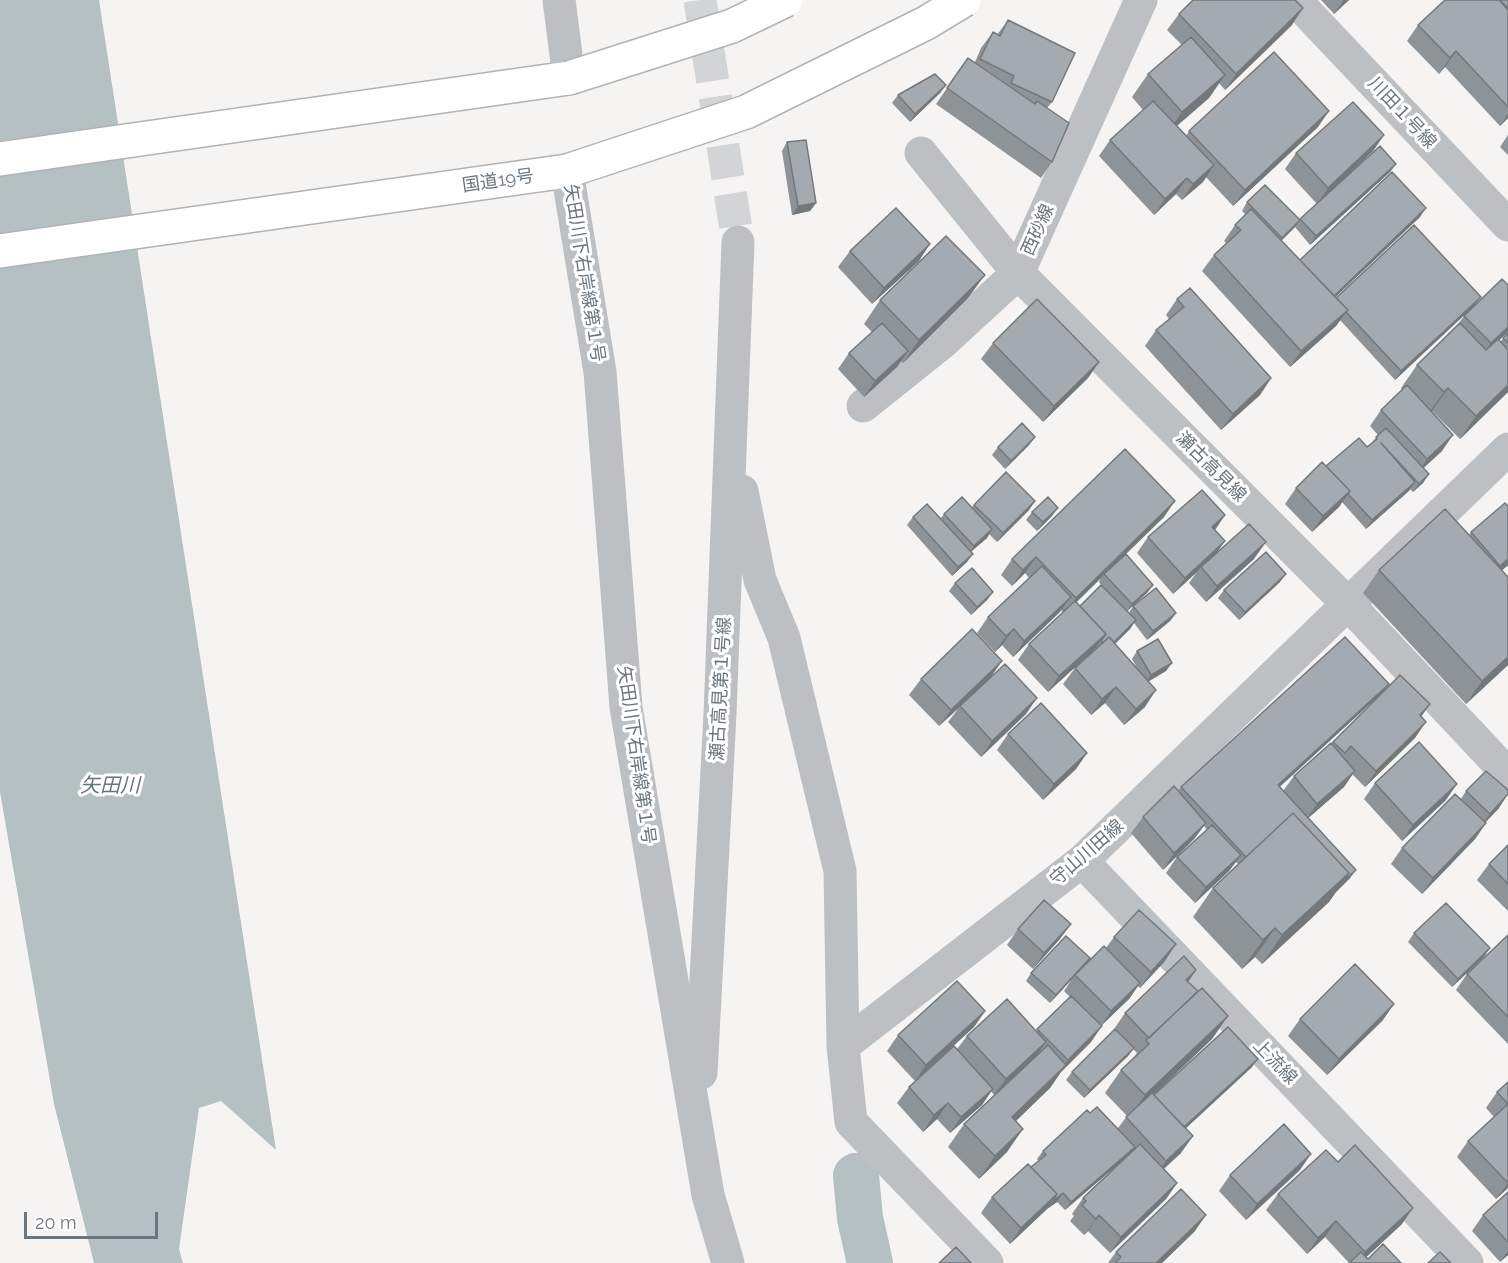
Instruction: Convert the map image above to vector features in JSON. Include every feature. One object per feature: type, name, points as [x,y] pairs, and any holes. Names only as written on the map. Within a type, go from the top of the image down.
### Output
[{"type":"highway","points":[[0,159],[569,78],[732,26],[786,0]]},
{"type":"highway","name":"国道19号","points":[[0,251],[567,171],[746,112],[926,23],[964,0]]},
{"type":"street","points":[[558,0],[569,78]]},
{"type":"street","name":"西砂線","points":[[863,406],[943,342],[1018,273],[1141,0]]},
{"type":"street","name":"川田１号線","points":[[1295,0],[1508,225]]},
{"type":"street","name":"瀬古高見線","points":[[921,153],[1018,273],[1348,604],[1508,774]]},
{"type":"street","name":"矢田川下右岸線第１号","points":[[567,171],[600,372],[626,707],[708,1196],[728,1263]]},
{"type":"street","name":"瀬古高見第１号線","points":[[698,1135],[720,714],[738,242]]},
{"type":"street","points":[[731,442],[760,580],[784,638],[840,870],[843,1046],[851,1122],[987,1263]]},
{"type":"street","name":"守山川田線","points":[[843,1046],[1082,861],[1508,449]]},
{"type":"street","name":"上流線","points":[[1082,861],[1467,1263]]},
{"type":"water","name":"矢田川","points":[[0,0],[99,0],[276,1150],[221,1101],[199,1108],[179,1249],[183,1263],[94,1263],[54,1104],[0,792]]},
{"type":"building","points":[[1193,0],[1295,0],[1303,8],[1236,74],[1179,14]]},
{"type":"building","points":[[1445,0],[1499,0],[1508,10],[1508,107],[1456,51],[1450,58],[1418,25]]},
{"type":"building","points":[[1500,0],[1508,0],[1508,8]]},
{"type":"building","points":[[1008,20],[1075,53],[1052,102],[1011,83],[1014,76],[980,59],[993,32],[1000,36]]},
{"type":"building","points":[[1191,37],[1225,75],[1182,112],[1148,74]]},
{"type":"building","points":[[1274,52],[1329,111],[1245,190],[1189,131]]},
{"type":"building","points":[[968,58],[1035,104],[1037,101],[1069,123],[1052,162],[947,88]]},
{"type":"building","points":[[935,74],[946,85],[915,114],[898,95]]},
{"type":"building","points":[[1153,101],[1214,165],[1193,184],[1187,178],[1165,199],[1110,140]]},
{"type":"building","points":[[1353,102],[1384,135],[1328,188],[1296,153]]},
{"type":"building","points":[[806,140],[816,203],[798,206],[787,142]]},
{"type":"building","points":[[1380,146],[1396,164],[1316,236],[1300,219]]},
{"type":"building","points":[[1392,172],[1426,208],[1334,296],[1300,260]]},
{"type":"building","points":[[1265,185],[1300,220],[1282,238],[1247,202]]},
{"type":"building","points":[[896,208],[930,244],[884,288],[850,251]]},
{"type":"building","points":[[1251,209],[1348,310],[1301,351],[1214,255],[1241,230],[1235,225]]},
{"type":"building","points":[[1414,225],[1481,297],[1401,371],[1346,312],[1348,310],[1336,298]]},
{"type":"building","points":[[946,236],[985,275],[919,340],[880,300]]},
{"type":"building","points":[[1502,279],[1508,285],[1508,327],[1491,343],[1464,316]]},
{"type":"building","points":[[1190,288],[1271,378],[1233,414],[1156,330],[1184,307],[1177,299]]},
{"type":"building","points":[[1037,299],[1099,362],[1054,406],[993,343]]},
{"type":"building","points":[[882,323],[908,351],[875,381],[849,353]]},
{"type":"building","points":[[1460,323],[1486,350],[1498,339],[1508,350],[1508,385],[1476,416],[1448,388],[1444,392],[1417,365]]},
{"type":"building","points":[[1508,333],[1508,343],[1503,338]]},
{"type":"building","points":[[1407,385],[1453,435],[1427,459],[1381,410]]},
{"type":"building","points":[[1022,423],[1035,437],[1011,461],[998,447]]},
{"type":"building","points":[[1386,428],[1429,474],[1419,484],[1381,443],[1415,482],[1372,520],[1348,494],[1350,491],[1326,466],[1359,438],[1367,447]]},
{"type":"building","points":[[1125,449],[1175,501],[1076,598],[1036,557],[1023,570],[1012,559]]},
{"type":"building","points":[[1322,462],[1350,491],[1323,516],[1296,488]]},
{"type":"building","points":[[1006,472],[1035,501],[1003,533],[974,505]]},
{"type":"building","points":[[1202,490],[1225,515],[1212,527],[1225,541],[1185,578],[1148,537]]},
{"type":"building","points":[[962,497],[992,529],[974,546],[944,514]]},
{"type":"building","points":[[1048,497],[1058,508],[1043,522],[1032,512]]},
{"type":"building","points":[[1505,503],[1508,506],[1508,559],[1500,566],[1471,532]]},
{"type":"building","points":[[927,504],[973,554],[958,567],[913,517]]},
{"type":"building","points":[[1445,509],[1508,577],[1508,657],[1482,681],[1379,570]]},
{"type":"building","points":[[1249,524],[1266,542],[1217,586],[1201,567]]},
{"type":"building","points":[[1266,552],[1286,574],[1245,612],[1224,590]]},
{"type":"building","points":[[1126,554],[1153,585],[1132,604],[1104,574]]},
{"type":"building","points":[[1042,566],[1071,597],[1024,641],[1014,629],[1006,636],[988,617]]},
{"type":"building","points":[[972,568],[993,592],[977,607],[955,583]]},
{"type":"building","points":[[1101,585],[1136,620],[1114,642],[1109,637],[1103,643],[1101,641],[1106,634],[1080,606]]},
{"type":"building","points":[[1156,588],[1176,613],[1153,631],[1133,606]]},
{"type":"building","points":[[1075,601],[1106,634],[1059,676],[1029,644]]},
{"type":"building","points":[[972,629],[1002,661],[951,710],[921,679]]},
{"type":"building","points":[[1109,637],[1156,690],[1136,709],[1116,687],[1102,699],[1075,668]]},
{"type":"building","points":[[1345,637],[1389,684],[1278,785],[1356,870],[1341,883],[1349,873],[1293,813],[1246,857],[1181,787]]},
{"type":"building","points":[[1158,639],[1172,663],[1151,675],[1137,651]]},
{"type":"building","points":[[1005,664],[1037,698],[992,741],[960,706]]},
{"type":"building","points":[[1400,675],[1430,704],[1420,715],[1426,722],[1376,771],[1351,746],[1345,753],[1333,742]]},
{"type":"building","points":[[1041,703],[1087,753],[1054,784],[1008,734]]},
{"type":"building","points":[[1419,742],[1457,784],[1413,825],[1375,783]]},
{"type":"building","points":[[1331,743],[1355,771],[1317,804],[1294,776]]},
{"type":"building","points":[[1486,771],[1508,790],[1508,794],[1490,814],[1466,791]]},
{"type":"building","points":[[1174,786],[1206,823],[1174,853],[1143,817]]},
{"type":"building","points":[[1455,794],[1486,823],[1433,878],[1402,848]]},
{"type":"building","points":[[1293,813],[1349,873],[1282,935],[1275,928],[1263,940],[1213,888]]},
{"type":"building","points":[[1212,825],[1241,855],[1206,887],[1177,857]]},
{"type":"building","points":[[1508,845],[1508,884],[1489,864]]},
{"type":"building","points":[[1044,900],[1071,924],[1044,953],[1018,929]]},
{"type":"building","points":[[1446,903],[1490,948],[1458,979],[1414,933]]},
{"type":"building","points":[[1139,910],[1176,944],[1151,972],[1114,937]]},
{"type":"building","points":[[1508,935],[1508,1017],[1467,974]]},
{"type":"building","points":[[1066,936],[1090,958],[1056,995],[1031,973]]},
{"type":"building","points":[[1104,946],[1140,983],[1111,1011],[1075,975]]},
{"type":"building","points":[[1184,956],[1196,970],[1186,980],[1198,991],[1149,1038],[1125,1013]]},
{"type":"building","points":[[1355,964],[1394,1004],[1339,1059],[1300,1019]]},
{"type":"building","points":[[957,981],[985,1011],[926,1065],[898,1035]]},
{"type":"building","points":[[1202,988],[1228,1016],[1145,1095],[1121,1070],[1149,1044],[1146,1040]]},
{"type":"building","points":[[1071,996],[1102,1026],[1068,1060],[1037,1029]]},
{"type":"building","points":[[1007,999],[1046,1042],[1006,1079],[967,1036]]},
{"type":"building","points":[[1228,1027],[1258,1059],[1184,1127],[1154,1095]]},
{"type":"building","points":[[1115,1029],[1134,1048],[1090,1090],[1072,1072]]},
{"type":"building","points":[[1048,1045],[1066,1065],[1012,1117],[1023,1129],[995,1156],[964,1124]]},
{"type":"building","points":[[954,1046],[993,1089],[961,1117],[948,1103],[934,1115],[909,1087]]},
{"type":"building","points":[[1508,1082],[1508,1104],[1497,1092]]},
{"type":"building","points":[[1152,1093],[1193,1136],[1166,1161],[1126,1117]]},
{"type":"building","points":[[1508,1104],[1508,1183],[1468,1141]]},
{"type":"building","points":[[1097,1107],[1135,1147],[1071,1202],[1063,1193],[1053,1201],[1057,1194],[1031,1167],[1046,1155],[1043,1151],[1087,1110],[1090,1113]]},
{"type":"building","points":[[1284,1124],[1311,1154],[1257,1204],[1230,1175]]},
{"type":"building","points":[[1140,1144],[1177,1183],[1121,1237],[1099,1215],[1096,1219],[1082,1205],[1086,1201],[1083,1198]]},
{"type":"building","points":[[1355,1145],[1413,1208],[1365,1252],[1336,1221],[1318,1238],[1278,1194],[1326,1150],[1338,1162]]},
{"type":"building","points":[[1028,1164],[1057,1194],[1021,1228],[992,1197]]},
{"type":"building","points":[[1181,1189],[1206,1215],[1156,1263],[1115,1263],[1121,1257],[1116,1252]]},
{"type":"building","points":[[1508,1192],[1508,1242],[1483,1215]]},
{"type":"building","points":[[1383,1244],[1401,1263],[1349,1263],[1361,1252],[1368,1259]]},
{"type":"building","points":[[956,1247],[971,1263],[939,1263]]},
{"type":"building","points":[[1440,1252],[1451,1263],[1428,1263]]},
{"type":"waterway","points":[[856,1176],[860,1218],[870,1263]]},
{"type":"tunnel","points":[[700,0],[738,242]]}]
